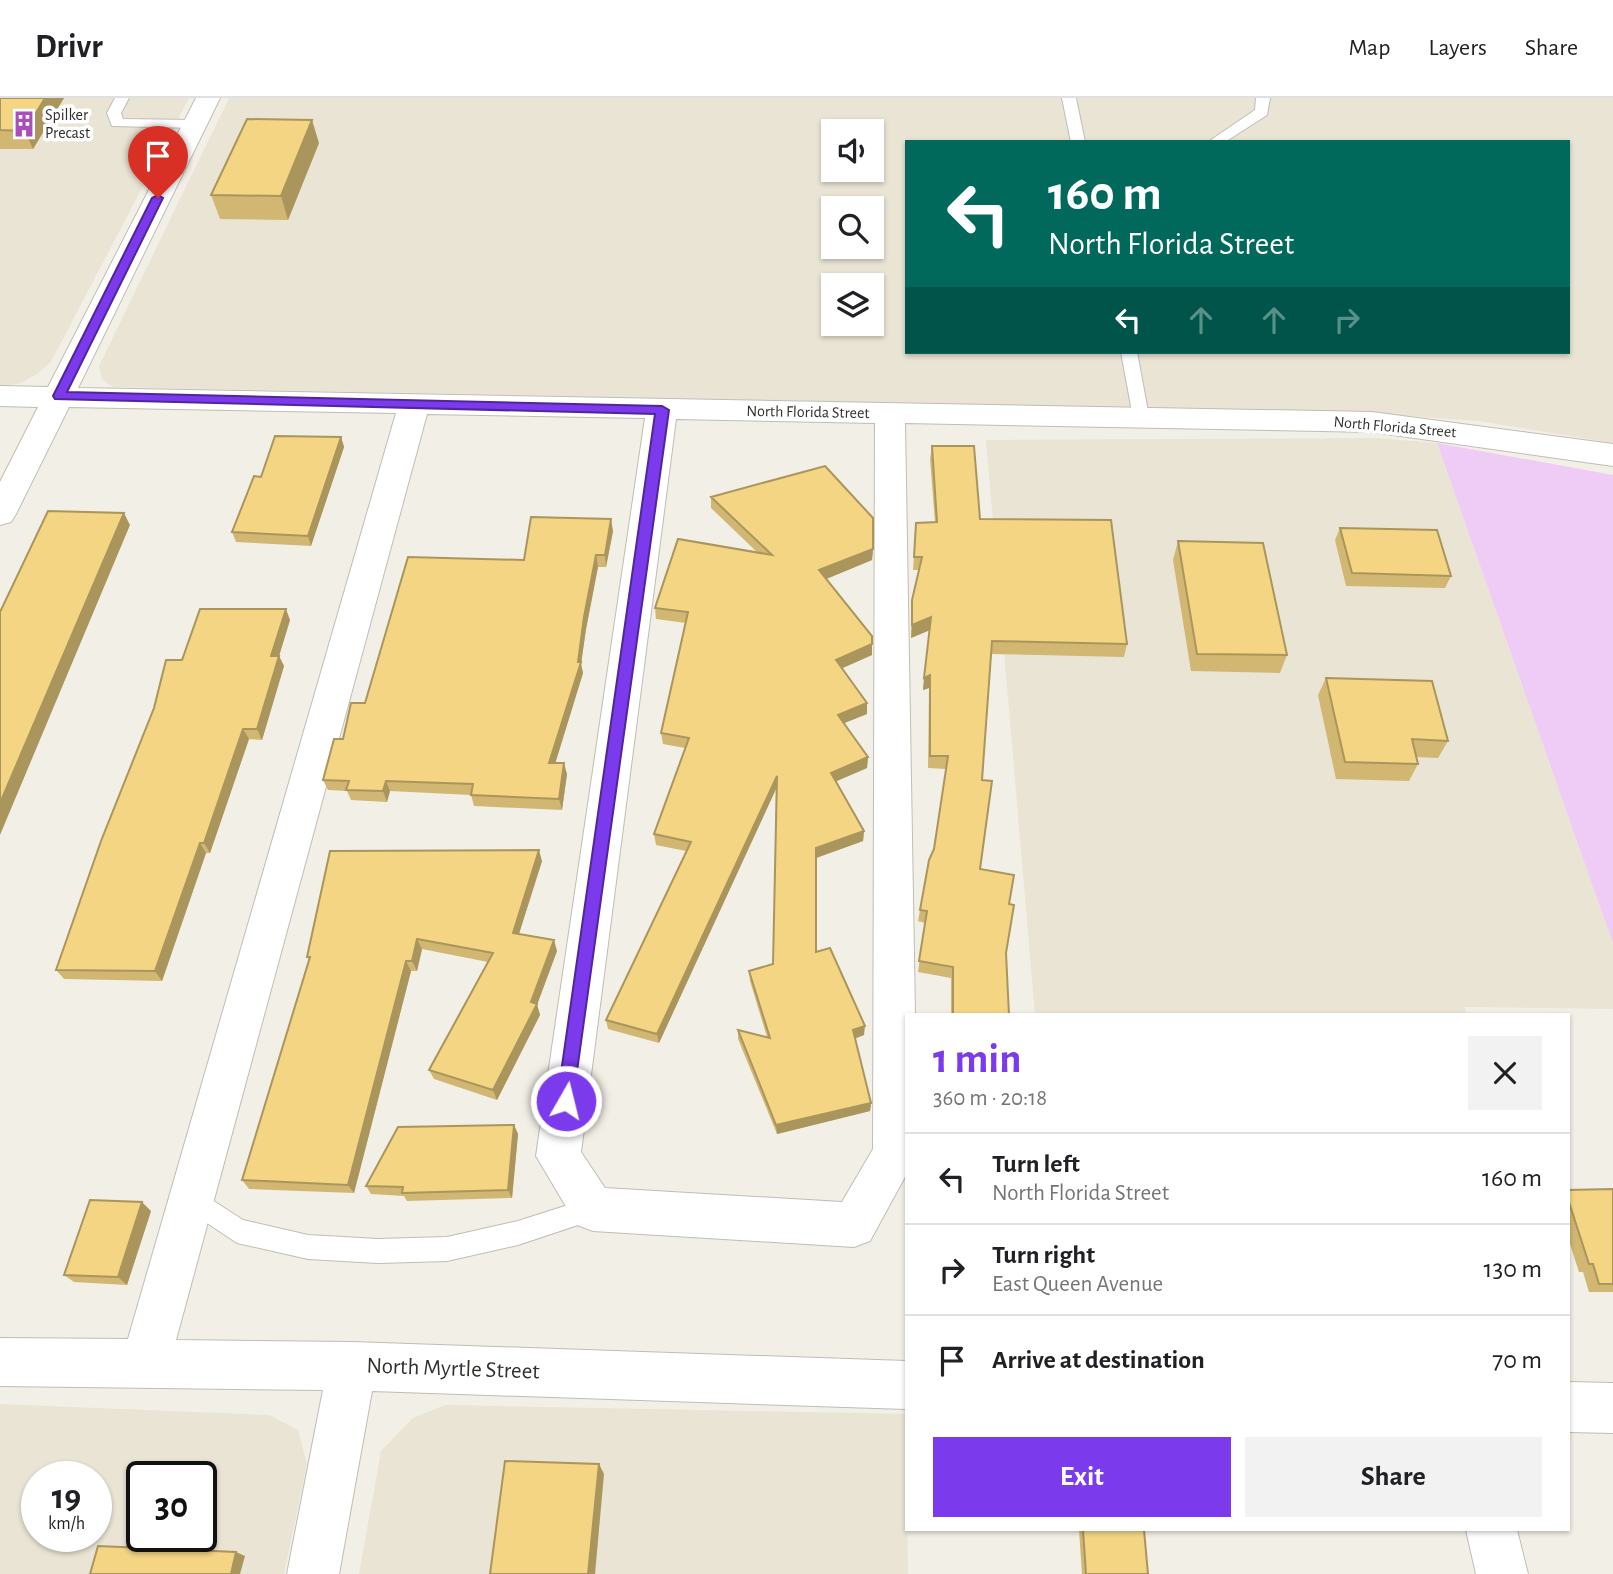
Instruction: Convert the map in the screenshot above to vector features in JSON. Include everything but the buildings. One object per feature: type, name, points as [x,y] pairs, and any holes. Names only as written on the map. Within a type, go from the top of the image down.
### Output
[{"type":"street","points":[[0,514],[208,98]]},
{"type":"street","name":"North Florida Street","points":[[0,396],[1371,422],[1613,455]]},
{"type":"street","points":[[146,1362],[414,404]]},
{"type":"street","points":[[662,410],[558,1156],[593,1209],[854,1224],[895,1153],[890,413]]},
{"type":"street","name":"North Myrtle Street","points":[[0,1362],[352,1366],[905,1385]]},
{"type":"street","points":[[313,1574],[352,1366]]},
{"type":"street","points":[[1570,1407],[1613,1408]]},
{"type":"street","points":[[1492,1531],[1502,1574]]},
{"type":"lane","points":[[122,98],[114,113],[117,123],[195,124]]},
{"type":"lane","points":[[1069,98],[1078,140]]},
{"type":"lane","points":[[1219,140],[1262,112],[1263,98]]},
{"type":"lane","points":[[1129,354],[1141,417]]},
{"type":"lane","points":[[192,1199],[237,1231],[308,1247],[378,1251],[447,1249],[518,1233],[593,1209]]},
{"type":"shaded area","points":[[0,98],[189,98],[51,362],[21,383],[0,387]]},
{"type":"shaded area","points":[[229,98],[1613,98],[1613,443],[1479,421],[1351,412],[113,387],[102,379],[99,366]]},
{"type":"shaded area","points":[[1375,438],[1437,443],[1613,944],[1613,1009],[1465,1007],[1466,1013],[1035,1013],[986,440]]},
{"type":"shaded area","points":[[1437,443],[1613,475],[1613,944]]},
{"type":"shaded area","points":[[0,1404],[269,1415],[298,1430],[307,1464],[284,1574],[0,1574]]},
{"type":"shaded area","points":[[445,1405],[905,1414],[905,1531],[907,1531],[908,1574],[359,1574],[381,1451],[413,1418]]},
{"type":"place","name":"Spilker Precast","points":[[24,124]]},
{"type":"route","points":[[158,198],[59,396],[662,410],[566,1101]]}]
